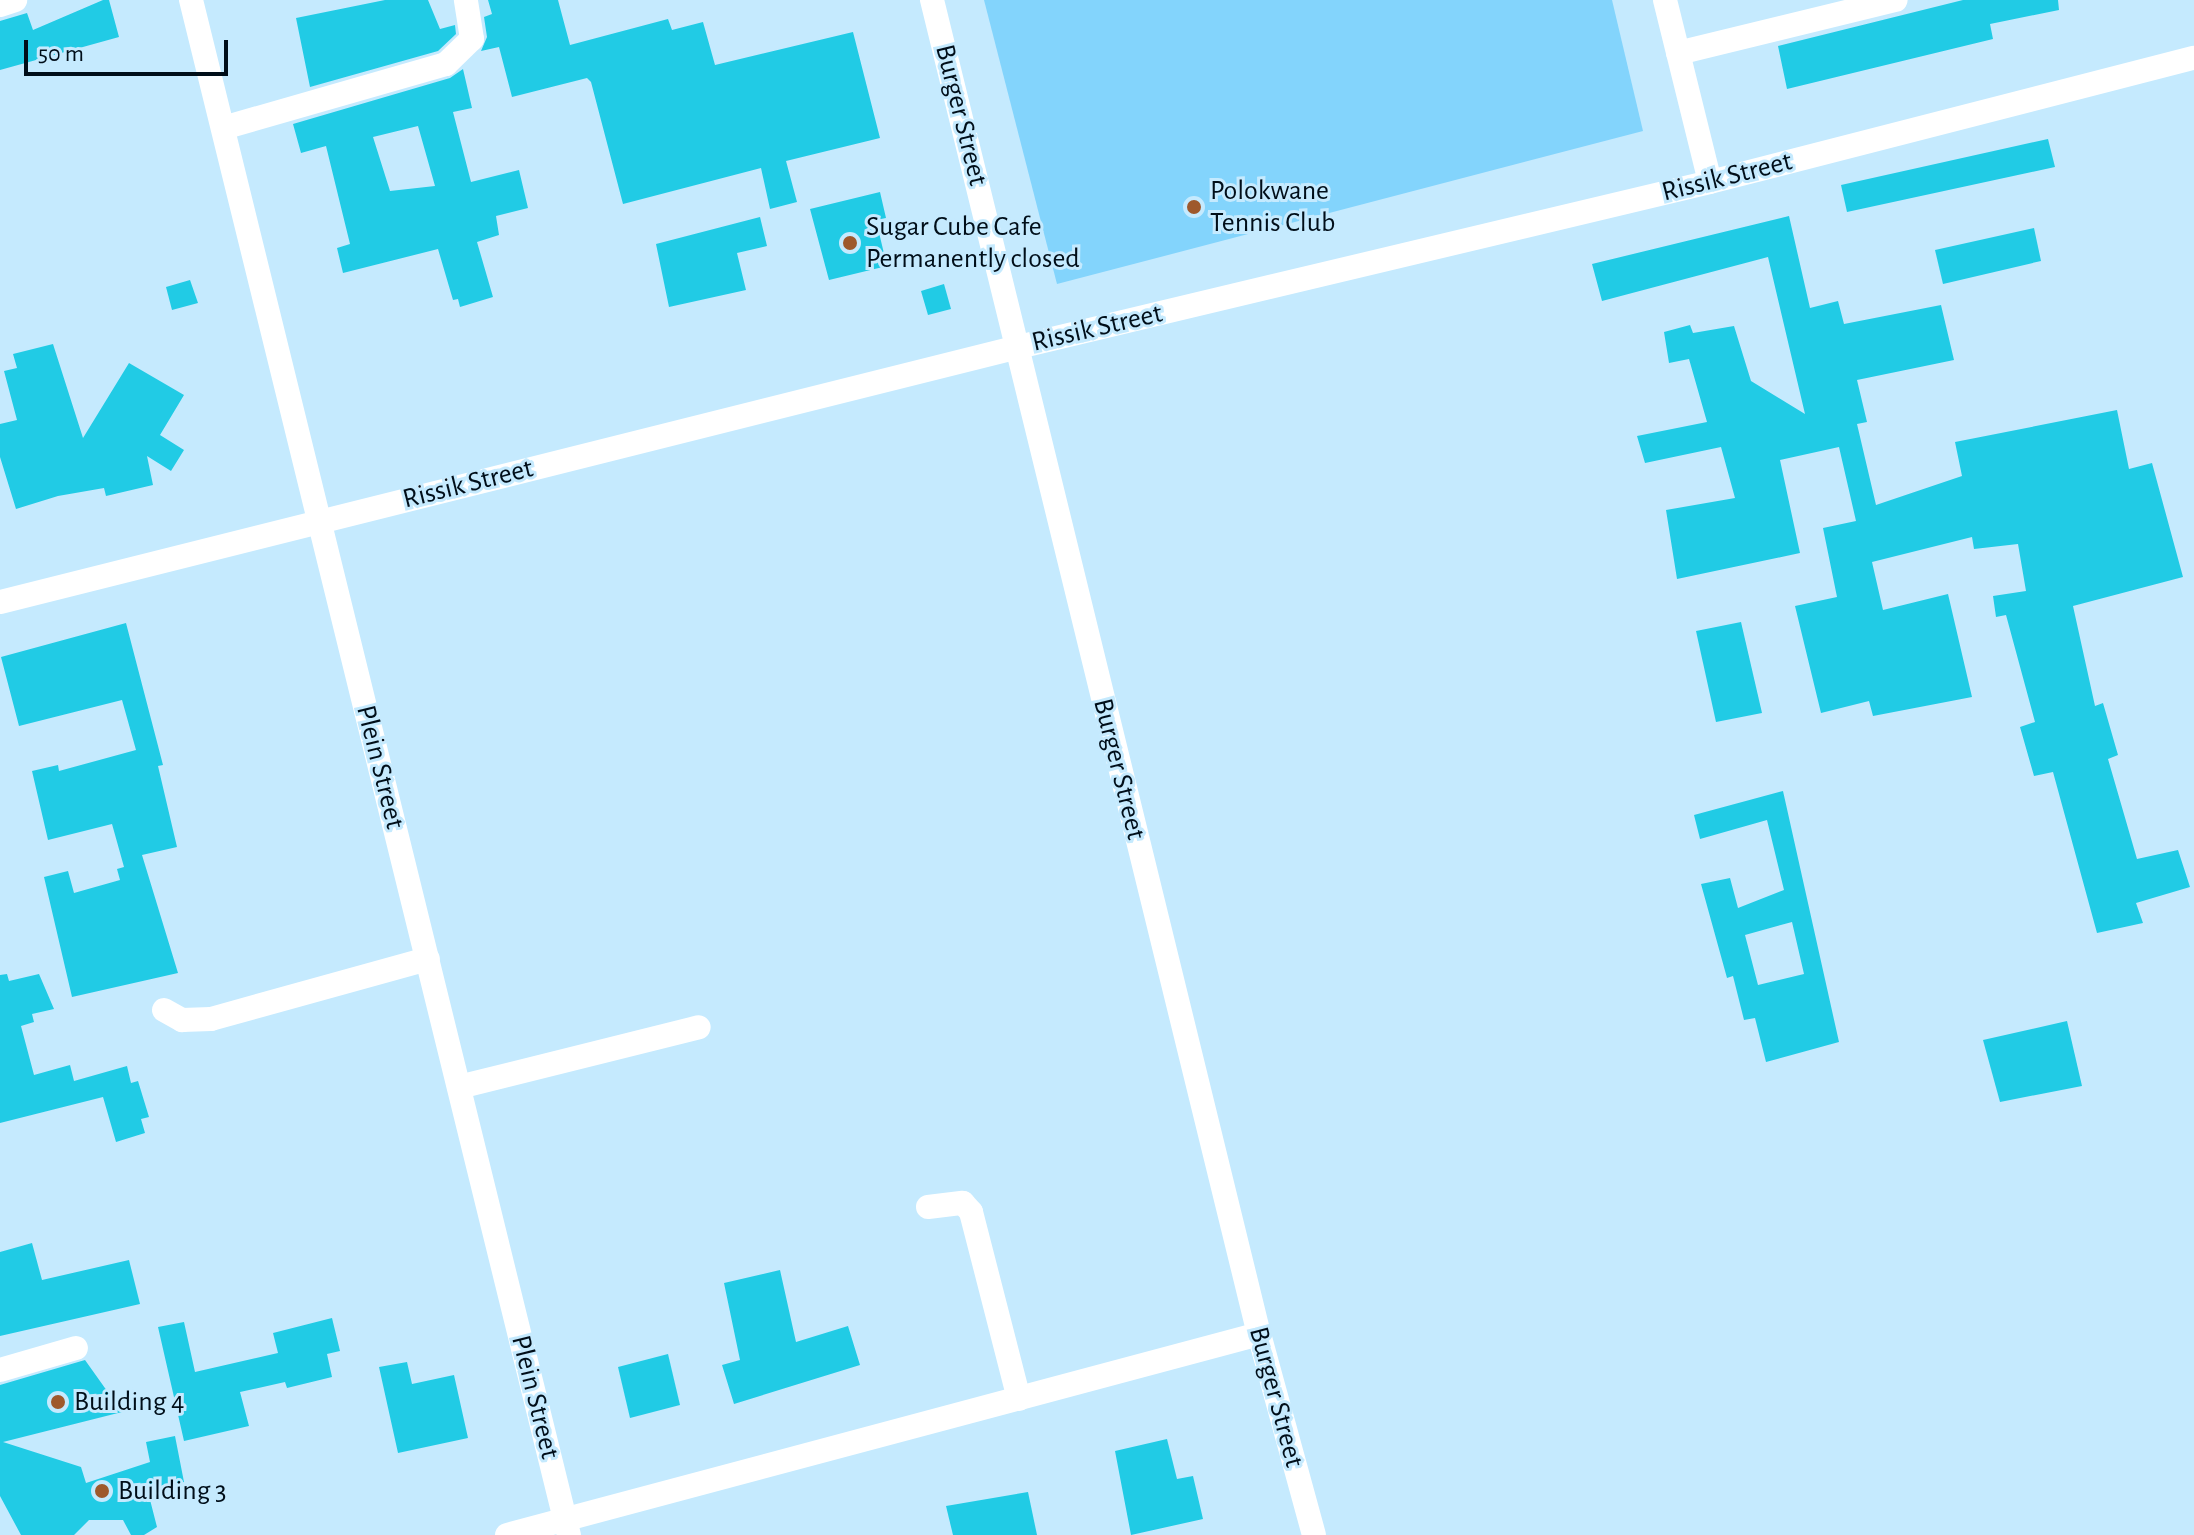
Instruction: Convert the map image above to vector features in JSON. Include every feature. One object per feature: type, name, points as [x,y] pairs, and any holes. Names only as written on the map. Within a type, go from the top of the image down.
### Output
[{"type":"street","points":[[0,5],[15,0]]},
{"type":"street","name":"Plein Street","points":[[191,0],[567,1528]]},
{"type":"street","points":[[223,128],[446,64],[472,39],[466,0]]},
{"type":"street","name":"Burger Street","points":[[932,0],[1259,1334],[1314,1535]]},
{"type":"street","points":[[1665,0],[1710,182]]},
{"type":"street","points":[[1678,53],[1896,0]]},
{"type":"street","name":"Rissik Street","points":[[0,602],[1018,347],[1710,182],[2194,58]]},
{"type":"street","points":[[164,1010],[182,1020],[211,1019],[428,959]]},
{"type":"street","points":[[459,1087],[699,1027]]},
{"type":"street","points":[[928,1207],[963,1203],[971,1212],[1019,1399]]},
{"type":"street","points":[[507,1535],[567,1528],[1259,1334]]},
{"type":"street","points":[[0,1370],[76,1348]]},
{"type":"shaded area","name":"Polokwane Tennis Club","points":[[984,0],[1612,0],[1643,131],[1057,284]]},
{"type":"building","points":[[109,0],[119,37],[0,70],[0,21],[27,13],[33,30]]},
{"type":"building","points":[[385,0],[428,0],[440,29],[455,25],[456,34],[438,51],[310,87],[296,18]]},
{"type":"building","points":[[488,0],[558,0],[570,45],[668,19],[672,30],[703,22],[715,65],[853,32],[880,138],[786,161],[797,202],[770,209],[761,168],[623,204],[591,82],[587,78],[512,97],[499,47],[481,51],[487,37],[484,17],[492,14]]},
{"type":"building","points":[[1963,0],[2058,0],[2059,10],[1990,24],[1993,39],[1787,89],[1778,46]]},
{"type":"building","points":[[463,69],[472,108],[453,112],[471,182],[519,170],[528,208],[496,216],[499,235],[477,242],[493,297],[460,307],[458,299],[453,300],[438,249],[343,273],[337,248],[350,244],[326,146],[301,153],[293,124],[450,78]],"holes":[[[418,126],[435,186],[390,191],[373,137]]]},
{"type":"building","points":[[2048,139],[2055,167],[1847,212],[1841,185]]},
{"type":"building","name":"Sugar Cube Cafe Permanently closed","points":[[880,192],[886,218],[876,220],[887,266],[829,280],[810,209]]},
{"type":"building","points":[[1789,216],[1810,308],[1838,301],[1844,324],[1941,305],[1954,360],[1857,380],[1867,422],[1857,424],[1876,505],[1962,476],[1955,442],[2117,410],[2129,469],[2152,463],[2183,577],[2073,606],[2095,706],[2103,703],[2118,755],[2108,759],[2137,859],[2178,850],[2190,887],[2136,903],[2143,923],[2097,933],[2053,772],[2034,776],[2020,727],[2035,722],[2006,615],[1996,617],[1993,596],[2026,591],[2018,544],[1974,549],[1972,537],[1872,562],[1883,610],[1948,594],[1972,697],[1873,716],[1869,701],[1821,713],[1795,606],[1837,597],[1823,528],[1856,521],[1839,447],[1780,460],[1800,553],[1677,579],[1666,510],[1735,498],[1721,447],[1645,463],[1637,436],[1707,422],[1689,359],[1669,363],[1664,332],[1690,325],[1693,333],[1734,326],[1751,381],[1805,414],[1768,257],[1602,301],[1592,264]]},
{"type":"building","points":[[760,217],[767,246],[737,253],[746,290],[669,307],[656,244]]},
{"type":"building","points":[[2034,228],[2041,261],[1943,284],[1935,250]]},
{"type":"building","points":[[190,280],[198,303],[172,310],[166,287]]},
{"type":"building","points":[[944,284],[951,309],[928,315],[921,291]]},
{"type":"building","points":[[53,344],[83,438],[129,363],[184,395],[160,435],[184,450],[171,471],[147,456],[153,485],[106,496],[104,488],[58,496],[16,509],[0,457],[0,424],[17,420],[4,371],[17,368],[13,354]]},
{"type":"building","points":[[1741,622],[1762,713],[1716,722],[1696,631]]},
{"type":"building","points":[[126,623],[163,765],[158,766],[177,847],[142,855],[178,973],[72,997],[44,877],[68,871],[74,893],[120,880],[117,869],[124,867],[112,824],[48,840],[32,771],[58,765],[59,771],[136,750],[122,700],[19,726],[1,657]]},
{"type":"building","points":[[1783,791],[1839,1042],[1766,1062],[1755,1018],[1744,1020],[1733,976],[1727,978],[1701,884],[1730,878],[1738,908],[1784,890],[1767,820],[1700,839],[1694,815]],"holes":[[[1792,922],[1804,974],[1758,985],[1745,935]]]},
{"type":"building","points":[[7,974],[9,981],[39,974],[54,1009],[32,1014],[34,1022],[21,1026],[34,1075],[70,1065],[74,1081],[127,1066],[131,1083],[138,1081],[149,1117],[141,1119],[145,1133],[116,1142],[103,1097],[0,1123],[0,975]]},
{"type":"building","points":[[2067,1021],[2082,1086],[2000,1102],[1983,1040]]},
{"type":"building","points":[[32,1243],[42,1280],[129,1260],[140,1304],[0,1336],[0,1252]]},
{"type":"building","points":[[780,1270],[796,1342],[848,1326],[860,1365],[734,1404],[722,1365],[740,1360],[724,1283]]},
{"type":"building","points":[[332,1318],[340,1351],[327,1354],[332,1377],[287,1388],[285,1382],[240,1392],[249,1426],[184,1441],[158,1327],[184,1322],[195,1372],[278,1353],[273,1333]]},
{"type":"building","points":[[668,1354],[680,1405],[630,1418],[618,1367]]},
{"type":"building","points":[[85,1360],[122,1412],[3,1442],[81,1467],[86,1483],[150,1462],[146,1442],[175,1436],[184,1482],[147,1488],[157,1527],[144,1535],[131,1535],[123,1520],[89,1520],[74,1535],[21,1535],[0,1496],[0,1385]]},
{"type":"building","points":[[407,1362],[412,1384],[454,1375],[468,1438],[398,1453],[379,1367]]},
{"type":"building","points":[[1167,1439],[1177,1479],[1193,1476],[1203,1519],[1131,1535],[1115,1451]]},
{"type":"building","points":[[1028,1492],[1037,1535],[953,1535],[946,1506]]},
{"type":"place","name":"Polokwane Tennis Club","points":[[1194,207]]},
{"type":"place","name":"Sugar Cube Cafe Permanently closed","points":[[850,243]]},
{"type":"place","name":"Building 4","points":[[58,1402]]},
{"type":"place","name":"Building 3","points":[[102,1491]]}]
